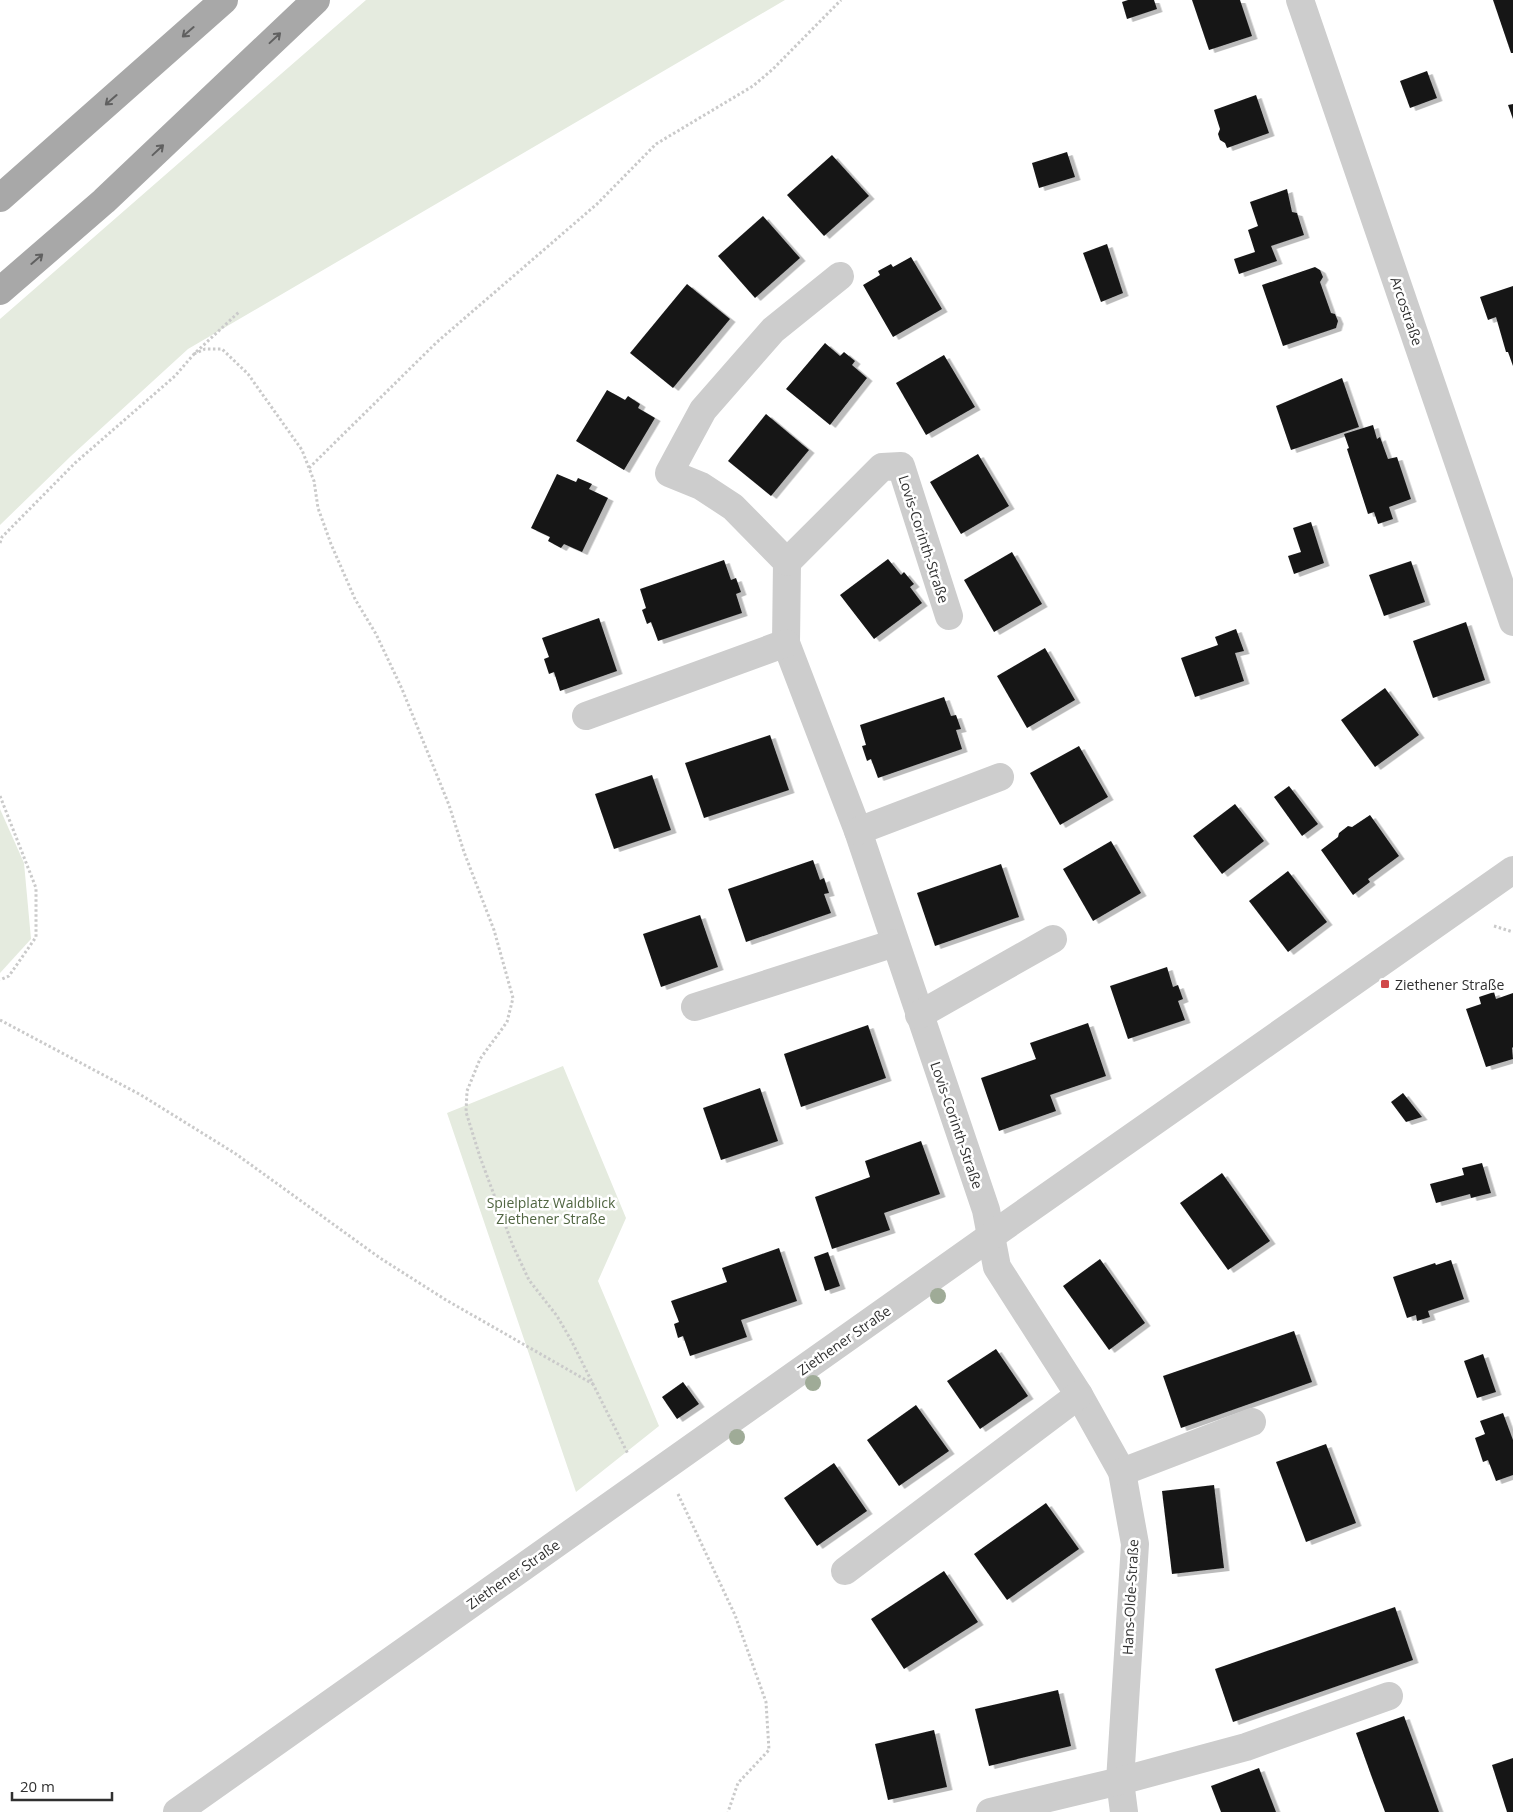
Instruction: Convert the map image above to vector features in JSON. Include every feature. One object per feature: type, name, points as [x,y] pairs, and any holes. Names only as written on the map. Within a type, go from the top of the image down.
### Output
[{"type":"main road","points":[[0,198],[224,0]]},
{"type":"main road","points":[[0,291],[104,201],[316,0]]},
{"type":"street","name":"Arcostraße","points":[[1300,0],[1513,622]]},
{"type":"street","points":[[787,562],[733,507],[701,486],[669,474],[703,410],[774,330],[840,276]]},
{"type":"street","name":"Lovis-Corinth-Straße","points":[[949,616],[901,466],[882,467],[787,562],[786,642],[858,832],[986,1210],[991,1236]]},
{"type":"street","points":[[586,716],[786,642]]},
{"type":"street","points":[[858,832],[1000,777]]},
{"type":"street","name":"Ziethener Straße","points":[[177,1812],[991,1236],[1513,870]]},
{"type":"street","points":[[919,1015],[1053,939]]},
{"type":"street","points":[[695,1007],[895,943]]},
{"type":"street","name":"Hans-Olde-Straße","points":[[991,1236],[997,1266],[1079,1395],[1122,1472],[1135,1544],[1120,1781],[1124,1812]]},
{"type":"street","points":[[844,1571],[1079,1395]]},
{"type":"street","points":[[1122,1472],[1252,1422]]},
{"type":"street","points":[[990,1812],[1120,1781],[1246,1747],[1389,1696]]},
{"type":"path","points":[[309,468],[437,342],[597,204],[656,144],[753,86],[774,69],[841,0]]},
{"type":"path","points":[[0,543],[2,537],[75,463],[175,376],[194,354],[240,311]]},
{"type":"path","points":[[194,354],[205,349],[222,349],[248,374],[302,450],[314,481],[318,508],[331,544],[355,599],[376,634],[402,689],[449,805],[464,852],[494,930],[513,998],[507,1022],[480,1059],[467,1090],[466,1112],[480,1157],[513,1246],[529,1280],[557,1316],[658,1508],[678,1494],[734,1615],[766,1702],[769,1750],[738,1783],[728,1812]]},
{"type":"path","points":[[0,796],[36,888],[36,937],[9,976],[0,980]]},
{"type":"path","points":[[1494,926],[1513,932]]},
{"type":"path","points":[[0,1020],[141,1095],[236,1154],[380,1258],[446,1300],[594,1385]]},
{"type":"green space","points":[[366,0],[785,0],[188,349],[71,456],[0,525],[0,319]]},
{"type":"green space","points":[[0,809],[24,863],[31,939],[0,973]]},
{"type":"green space","name":"Spielplatz Waldblick Ziethener Straße","points":[[563,1066],[626,1218],[598,1281],[659,1426],[576,1492],[447,1113]]},
{"type":"building","points":[[1128,0],[1154,0],[1157,9],[1127,19],[1122,2]]},
{"type":"building","points":[[1192,0],[1240,0],[1252,36],[1209,50]]},
{"type":"building","points":[[1493,0],[1513,0],[1513,53],[1511,53]]},
{"type":"building","points":[[1427,71],[1437,98],[1410,108],[1400,81]]},
{"type":"building","points":[[1256,95],[1269,133],[1227,148],[1225,143],[1220,140],[1218,134],[1220,129],[1214,110]]},
{"type":"building","points":[[1513,104],[1513,119],[1508,105]]},
{"type":"building","points":[[1067,152],[1075,177],[1039,188],[1032,163]]},
{"type":"building","points":[[832,155],[869,196],[824,236],[787,195]]},
{"type":"building","points":[[1287,189],[1292,212],[1297,213],[1304,235],[1271,246],[1277,261],[1239,274],[1234,259],[1255,252],[1248,230],[1258,226],[1250,202]]},
{"type":"building","points":[[763,216],[800,258],[755,298],[718,256]]},
{"type":"building","points":[[1107,244],[1123,293],[1101,302],[1083,253]]},
{"type":"building","points":[[911,257],[942,309],[893,337],[863,285],[880,275],[878,271],[891,264],[893,267]]},
{"type":"building","points":[[1315,267],[1320,270],[1323,277],[1320,282],[1331,313],[1335,314],[1338,321],[1336,328],[1283,346],[1262,285]]},
{"type":"building","points":[[687,284],[730,319],[673,388],[630,353]]},
{"type":"building","points":[[1513,286],[1513,366],[1508,352],[1506,352],[1496,317],[1488,320],[1480,297]]},
{"type":"building","points":[[825,343],[840,356],[844,352],[855,361],[852,365],[867,378],[830,425],[786,389]]},
{"type":"building","points":[[944,355],[975,407],[926,435],[896,383]]},
{"type":"building","points":[[1342,378],[1359,427],[1291,450],[1276,406]]},
{"type":"building","points":[[607,390],[625,400],[628,396],[640,404],[638,408],[655,418],[624,470],[576,441]]},
{"type":"building","points":[[766,414],[809,450],[771,496],[728,461]]},
{"type":"building","points":[[1373,425],[1377,439],[1380,437],[1388,459],[1397,457],[1411,499],[1389,507],[1393,519],[1378,524],[1374,512],[1368,514],[1344,434]]},
{"type":"building","points":[[978,454],[1009,506],[961,534],[930,482]]},
{"type":"building","points":[[557,474],[576,482],[578,478],[592,484],[589,489],[608,498],[582,552],[564,544],[561,548],[548,541],[550,537],[531,528]]},
{"type":"building","points":[[1311,522],[1324,563],[1294,574],[1288,556],[1301,552],[1293,528]]},
{"type":"building","points":[[1012,552],[1042,604],[994,632],[964,580]]},
{"type":"building","points":[[888,559],[901,575],[904,572],[914,584],[910,587],[922,603],[874,639],[840,595]]},
{"type":"building","points":[[724,560],[731,580],[736,578],[741,592],[736,594],[742,613],[658,641],[651,622],[647,624],[642,610],[646,608],[640,589]]},
{"type":"building","points":[[1411,561],[1425,602],[1384,616],[1369,575]]},
{"type":"building","points":[[599,618],[617,671],[560,691],[554,672],[549,674],[544,659],[549,657],[542,638]]},
{"type":"building","points":[[1466,622],[1485,680],[1433,698],[1413,641]]},
{"type":"building","points":[[1236,629],[1244,651],[1235,653],[1244,681],[1195,697],[1181,658],[1218,645],[1215,637]]},
{"type":"building","points":[[1045,648],[1075,700],[1027,728],[997,676]]},
{"type":"building","points":[[1385,688],[1419,735],[1375,767],[1341,720]]},
{"type":"building","points":[[944,697],[951,716],[956,715],[961,729],[956,730],[962,749],[878,778],[871,759],[867,761],[862,746],[866,745],[860,725]]},
{"type":"building","points":[[770,735],[789,790],[704,818],[685,763]]},
{"type":"building","points":[[1079,746],[1108,797],[1060,825],[1030,773]]},
{"type":"building","points":[[652,775],[671,830],[614,849],[595,794]]},
{"type":"building","points":[[1289,786],[1318,824],[1302,836],[1274,797]]},
{"type":"building","points":[[1235,804],[1264,841],[1222,874],[1193,836]]},
{"type":"building","points":[[1370,815],[1399,856],[1368,879],[1370,882],[1353,895],[1321,850],[1338,837],[1339,833],[1348,826],[1352,827]]},
{"type":"building","points":[[1111,841],[1141,893],[1093,921],[1063,869]]},
{"type":"building","points":[[813,860],[820,880],[824,878],[829,893],[824,894],[831,913],[746,942],[728,889]]},
{"type":"building","points":[[1001,864],[1019,917],[935,946],[917,893]]},
{"type":"building","points":[[1288,871],[1327,922],[1288,952],[1249,901]]},
{"type":"building","points":[[700,915],[718,967],[661,987],[643,934]]},
{"type":"building","points":[[1167,967],[1173,987],[1178,985],[1183,999],[1178,1001],[1185,1020],[1128,1039],[1110,986]]},
{"type":"building","points":[[1494,992],[1496,999],[1513,993],[1513,1059],[1486,1067],[1466,1009],[1481,1004],[1479,997]]},
{"type":"building","points":[[1088,1023],[1106,1076],[1050,1095],[1056,1111],[999,1131],[981,1078],[1036,1059],[1030,1043]]},
{"type":"building","points":[[868,1025],[886,1078],[801,1107],[784,1054]]},
{"type":"building","points":[[760,1088],[778,1141],[721,1160],[703,1108]]},
{"type":"building","points":[[1403,1093],[1422,1117],[1406,1122],[1391,1102]]},
{"type":"building","points":[[921,1141],[940,1194],[884,1213],[890,1230],[832,1249],[815,1197],[870,1177],[865,1161]]},
{"type":"building","points":[[1482,1163],[1491,1193],[1471,1198],[1470,1194],[1436,1203],[1430,1184],[1464,1175],[1462,1168]]},
{"type":"building","points":[[1222,1173],[1270,1241],[1228,1270],[1180,1203]]},
{"type":"building","points":[[779,1248],[797,1301],[741,1320],[747,1337],[690,1356],[683,1336],[678,1338],[674,1324],[679,1322],[671,1301],[727,1282],[722,1268]]},
{"type":"building","points":[[828,1252],[840,1286],[825,1291],[814,1257]]},
{"type":"building","points":[[1100,1259],[1145,1323],[1109,1350],[1063,1286]]},
{"type":"building","points":[[1451,1260],[1464,1299],[1428,1311],[1430,1317],[1417,1321],[1416,1315],[1407,1318],[1393,1277],[1435,1263],[1436,1265]]},
{"type":"building","points":[[1294,1331],[1312,1382],[1181,1428],[1163,1376]]},
{"type":"building","points":[[996,1349],[1028,1396],[980,1429],[947,1381]]},
{"type":"building","points":[[1483,1354],[1496,1392],[1477,1398],[1464,1361]]},
{"type":"building","points":[[683,1382],[699,1404],[677,1419],[662,1397]]},
{"type":"building","points":[[916,1405],[949,1451],[899,1486],[867,1440]]},
{"type":"building","points":[[1503,1413],[1513,1440],[1513,1475],[1496,1481],[1488,1460],[1483,1462],[1475,1438],[1485,1434],[1480,1421]]},
{"type":"building","points":[[1326,1444],[1356,1523],[1306,1542],[1276,1462]]},
{"type":"building","points":[[834,1463],[867,1511],[817,1546],[784,1498]]},
{"type":"building","points":[[1214,1485],[1224,1568],[1172,1574],[1162,1491]]},
{"type":"building","points":[[1046,1503],[1079,1549],[1007,1600],[974,1554]]},
{"type":"building","points":[[944,1571],[978,1622],[904,1669],[871,1619]]},
{"type":"building","points":[[1395,1607],[1413,1660],[1233,1722],[1215,1669]]},
{"type":"building","points":[[1058,1690],[1071,1746],[989,1766],[975,1709]]},
{"type":"building","points":[[1404,1716],[1439,1812],[1385,1812],[1371,1775],[1356,1733]]},
{"type":"building","points":[[934,1730],[947,1787],[888,1800],[875,1744]]},
{"type":"building","points":[[1513,1758],[1513,1812],[1507,1812],[1492,1765]]},
{"type":"building","points":[[1259,1768],[1276,1812],[1221,1812],[1211,1786]]},
{"type":"place","name":"Ziethener Straße","points":[[1385,984]]}]
